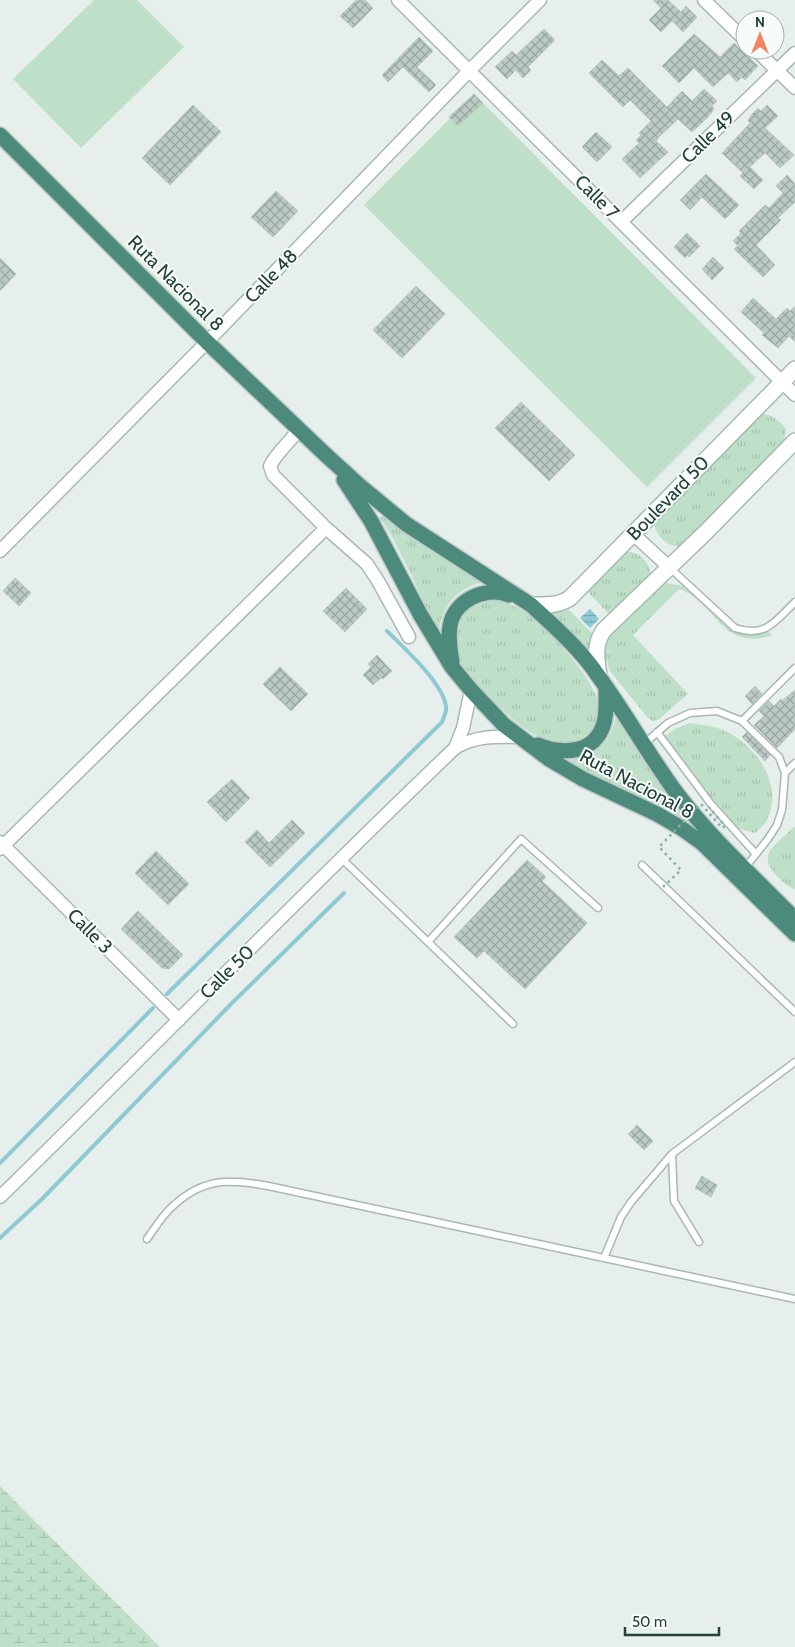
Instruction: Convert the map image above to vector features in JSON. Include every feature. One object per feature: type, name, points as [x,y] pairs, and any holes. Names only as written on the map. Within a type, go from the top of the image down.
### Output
[{"type":"highway","name":"Ruta Nacional 8","points":[[0,135],[207,342],[327,456],[406,524],[524,601],[576,649],[603,682],[643,745],[682,799],[712,835],[793,914]]},
{"type":"highway","name":"Ruta Nacional 8","points":[[327,456],[352,490],[371,521],[420,614],[452,667],[504,725],[549,759],[583,779],[657,814],[702,843],[795,934]]},
{"type":"highway","points":[[452,667],[449,638],[450,626],[453,616],[460,606],[478,594],[491,592],[502,592],[524,601]]},
{"type":"highway","name":"Ruta Nacional 8","points":[[520,737],[555,751],[567,752],[591,744],[599,734],[604,723],[606,710],[603,682]]},
{"type":"main road","name":"Boulevard 50","points":[[524,601],[549,605],[564,602],[795,369]]},
{"type":"main road","points":[[603,682],[596,652],[599,636],[795,441]]},
{"type":"street","name":"Calle 7","points":[[398,0],[795,395]]},
{"type":"street","name":"Calle 48","points":[[0,551],[207,342],[540,0]]},
{"type":"street","points":[[704,0],[735,30]]},
{"type":"street","name":"Calle 49","points":[[622,222],[795,53]]},
{"type":"street","points":[[766,60],[795,88]]},
{"type":"street","points":[[299,429],[274,457],[270,466],[273,475],[326,528],[367,564],[409,636]]},
{"type":"street","points":[[1,846],[326,528]]},
{"type":"street","points":[[633,534],[669,567]]},
{"type":"street","name":"Calle 50","points":[[455,748],[463,728],[471,690]]},
{"type":"street","name":"Calle 50","points":[[0,1197],[340,857],[455,748],[474,739],[504,736],[520,737]]},
{"type":"street","name":"Calle 3","points":[[1,846],[179,1020]]},
{"type":"lane","points":[[669,567],[735,628],[742,630],[751,631],[769,627],[795,602]]},
{"type":"lane","points":[[742,721],[795,668]]},
{"type":"lane","points":[[643,745],[668,723],[690,713],[717,711],[742,721],[779,757],[785,773],[782,810],[777,825],[745,868]]},
{"type":"lane","points":[[657,732],[711,804],[755,854]]},
{"type":"lane","points":[[785,773],[795,763]]},
{"type":"lane","points":[[428,942],[521,838],[598,908]]},
{"type":"lane","points":[[340,857],[513,1024]]},
{"type":"lane","points":[[642,865],[795,1012]]},
{"type":"lane","points":[[604,1258],[621,1217],[631,1202],[672,1154],[795,1062]]},
{"type":"lane","points":[[672,1154],[674,1201],[699,1242]]},
{"type":"lane","points":[[147,1239],[173,1206],[186,1195],[207,1184],[230,1181],[283,1189],[795,1299]]},
{"type":"path","points":[[664,887],[681,870],[659,847],[701,804],[722,828],[725,826],[709,807]]},
{"type":"green space","points":[[94,0],[137,0],[184,47],[81,148],[13,79]]},
{"type":"green space","points":[[474,94],[756,378],[647,487],[364,205]]},
{"type":"green space","points":[[764,414],[776,419],[786,429],[784,441],[685,545],[674,546],[664,541],[657,532],[654,522],[759,415]]},
{"type":"green space","points":[[384,514],[488,582],[469,587],[454,597],[444,612],[439,631],[432,621],[390,533],[380,518]]},
{"type":"green space","points":[[622,552],[632,552],[641,556],[647,563],[651,573],[648,579],[611,616],[585,589]]},
{"type":"green space","points":[[663,583],[685,586],[736,630],[749,632],[767,631],[773,635],[755,639],[741,637],[730,632],[692,595],[679,589],[633,635],[688,694],[658,720],[652,721],[610,671],[603,648],[606,637]]},
{"type":"green space","points":[[496,600],[517,607],[533,618],[568,653],[588,680],[595,693],[598,713],[594,729],[580,739],[571,743],[560,744],[548,741],[524,728],[502,710],[463,670],[458,658],[457,648],[462,619],[465,613],[474,605]]},
{"type":"green space","points":[[566,607],[594,635],[590,655],[546,609]]},
{"type":"green space","points":[[617,711],[691,819],[688,823],[642,798],[577,769],[567,761],[586,755],[597,749],[607,740]]},
{"type":"green space","points":[[690,723],[709,726],[733,735],[755,754],[764,766],[772,794],[771,808],[766,822],[755,833],[737,828],[662,739],[675,729]]},
{"type":"green space","points":[[795,826],[795,890],[774,873],[768,861],[768,855],[771,849]]},
{"type":"green space","points":[[0,1486],[160,1647],[0,1647]]},
{"type":"water","points":[[590,609],[599,619],[590,628],[580,618]]},
{"type":"building","points":[[356,0],[365,0],[373,8],[353,28],[340,16]]},
{"type":"building","points":[[653,0],[668,0],[681,12],[686,6],[697,17],[683,32],[672,21],[661,32],[649,20],[661,8]]},
{"type":"building","points":[[544,29],[555,40],[528,67],[531,70],[523,78],[516,70],[507,79],[495,67],[512,51],[516,55]]},
{"type":"building","points":[[694,34],[720,57],[734,43],[735,60],[752,60],[758,66],[745,80],[742,77],[737,82],[728,73],[713,87],[694,68],[679,83],[662,66]]},
{"type":"building","points":[[419,37],[433,51],[417,67],[436,85],[429,92],[403,67],[388,82],[382,75]]},
{"type":"building","points":[[602,60],[619,76],[628,68],[667,107],[682,91],[692,101],[704,89],[717,101],[712,106],[714,109],[708,117],[692,132],[678,119],[659,137],[656,141],[668,152],[640,178],[622,159],[639,143],[636,140],[641,135],[639,133],[651,121],[630,100],[623,107],[589,73]]},
{"type":"building","points":[[474,94],[483,103],[458,126],[449,117]]},
{"type":"building","points":[[193,105],[221,132],[170,185],[142,158]]},
{"type":"building","points":[[767,105],[778,116],[765,128],[794,155],[780,168],[765,153],[750,167],[763,180],[754,189],[740,176],[743,173],[722,153],[750,123],[748,121],[752,114],[758,108],[761,111]]},
{"type":"building","points":[[596,132],[612,147],[597,162],[582,147]]},
{"type":"building","points":[[706,174],[739,205],[725,219],[702,197],[690,210],[680,200]]},
{"type":"building","points":[[787,175],[795,184],[795,202],[778,218],[781,220],[756,245],[775,265],[763,277],[734,249],[738,246],[733,241],[741,233],[739,231],[765,205],[769,208],[783,193],[776,186]]},
{"type":"building","points":[[276,191],[298,211],[273,237],[251,217]]},
{"type":"building","points":[[687,233],[700,246],[689,257],[688,255],[685,258],[674,247]]},
{"type":"building","points":[[713,257],[724,268],[712,280],[702,269]]},
{"type":"building","points":[[0,258],[16,274],[0,291]]},
{"type":"building","points":[[416,286],[445,314],[402,358],[373,330]]},
{"type":"building","points":[[753,298],[776,319],[787,308],[790,311],[795,306],[795,342],[789,336],[778,348],[762,335],[764,333],[741,312]]},
{"type":"building","points":[[521,402],[575,455],[549,481],[495,428]]},
{"type":"building","points":[[15,578],[31,593],[19,606],[3,591]]},
{"type":"building","points":[[346,588],[367,609],[345,632],[323,611]]},
{"type":"building","points":[[377,655],[392,671],[373,685],[363,675],[371,667],[368,664]]},
{"type":"building","points":[[280,667],[308,694],[291,711],[263,684]]},
{"type":"building","points":[[755,686],[762,694],[752,704],[745,696]]},
{"type":"building","points":[[795,690],[795,729],[777,748],[754,725],[764,716],[759,711],[769,701],[774,706]]},
{"type":"building","points":[[747,732],[770,755],[765,761],[742,737]]},
{"type":"building","points":[[232,779],[250,798],[226,822],[207,802]]},
{"type":"building","points":[[292,820],[305,833],[270,867],[245,842],[257,830],[269,843]]},
{"type":"building","points":[[156,851],[189,884],[168,905],[135,873]]},
{"type":"building","points":[[527,860],[546,877],[542,881],[587,923],[525,989],[484,951],[477,958],[454,937]]},
{"type":"building","points":[[138,911],[183,955],[169,969],[162,968],[121,929]]},
{"type":"building","points":[[637,1125],[653,1141],[644,1150],[628,1134]]},
{"type":"building","points":[[702,1176],[717,1185],[711,1197],[695,1188]]},
{"type":"waterway","points":[[167,994],[442,722],[446,711],[445,702],[440,691],[424,668],[387,631]]},
{"type":"waterway","points":[[0,1238],[43,1198],[231,1004],[344,893]]},
{"type":"waterway","points":[[0,1163],[153,1008]]}]
